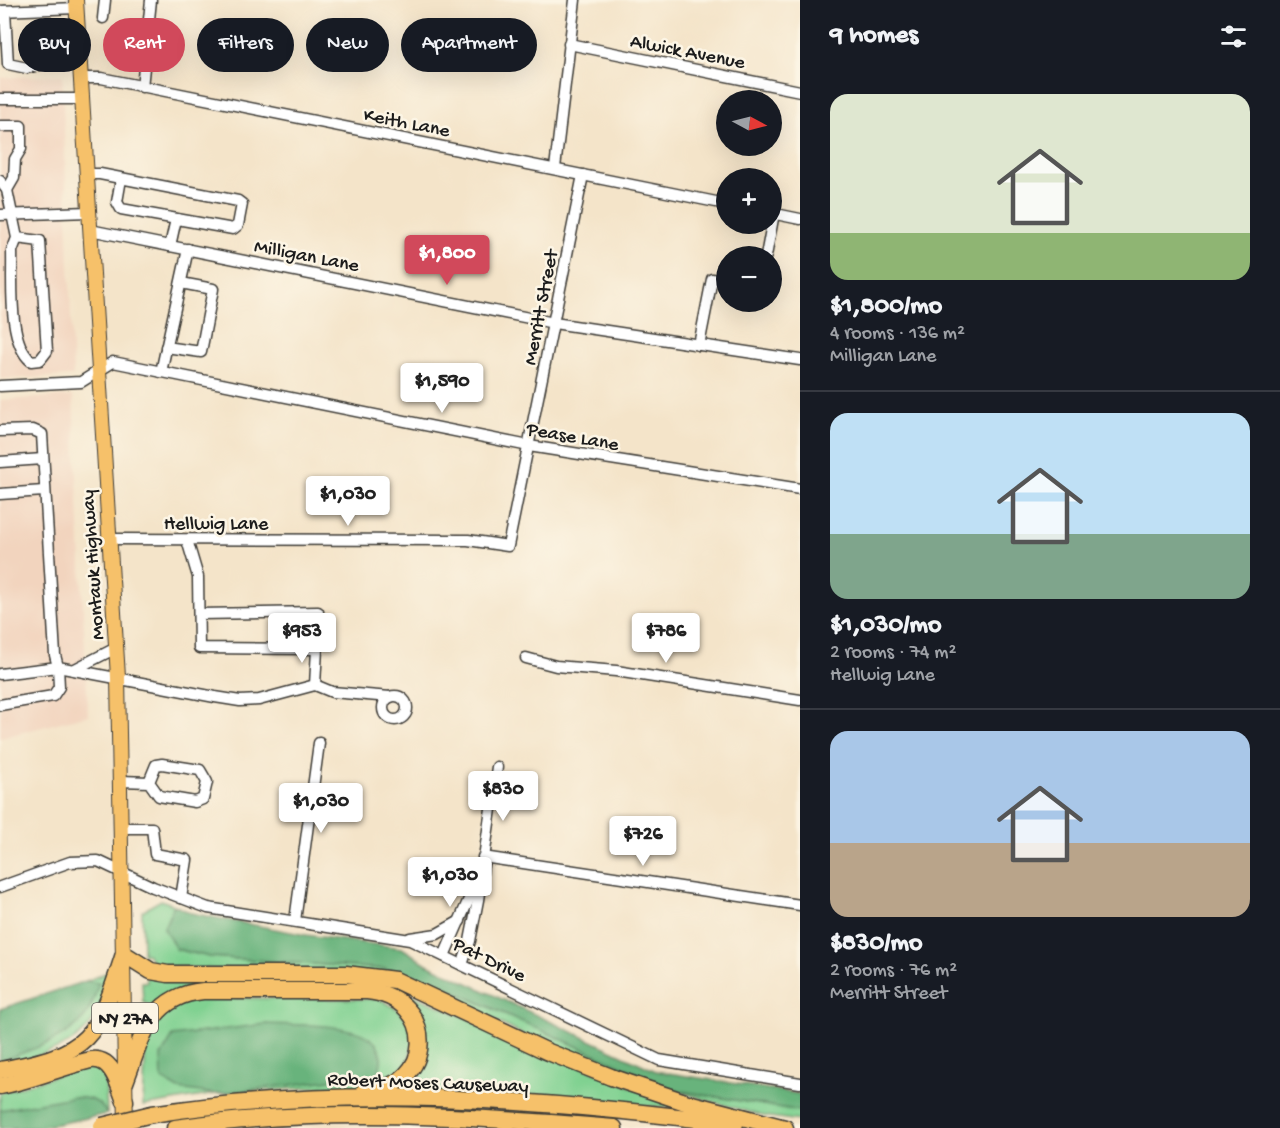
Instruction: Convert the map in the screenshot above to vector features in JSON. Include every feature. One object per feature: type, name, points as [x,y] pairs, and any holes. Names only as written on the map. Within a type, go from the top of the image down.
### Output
[{"type":"highway","points":[[0,1070],[57,1056],[85,1039],[104,1014],[124,954],[151,971],[168,974],[354,974],[395,980],[592,1070],[677,1100],[785,1128]]},
{"type":"highway","points":[[125,1082],[149,1022],[164,1006],[182,995],[203,991],[366,991],[392,996],[408,1009],[418,1027],[419,1050],[414,1064],[400,1080],[377,1089],[334,1090],[290,1099]]},
{"type":"highway","points":[[0,1086],[35,1078],[87,1060],[98,1060],[113,1071],[125,1101]]},
{"type":"highway","name":"Robert Moses Causeway","points":[[98,1127],[152,1114],[234,1102],[373,1098],[514,1104],[654,1115],[762,1128]]},
{"type":"highway","points":[[339,1115],[432,1128]]},
{"type":"highway","name":"Robert Moses Causeway","points":[[175,1128],[274,1116],[339,1115],[456,1117],[614,1128]]},
{"type":"main road","name":"Montauk Highway","points":[[80,72],[97,374],[118,677],[126,1128]]},
{"type":"street","points":[[103,18],[105,0]]},
{"type":"street","points":[[142,87],[152,0]]},
{"type":"street","points":[[555,168],[575,0]]},
{"type":"street","points":[[18,66],[8,64],[7,8],[76,4]]},
{"type":"street","name":"Alwick Avenue","points":[[569,44],[800,91]]},
{"type":"street","name":"Keith Lane","points":[[80,78],[95,77],[716,202]]},
{"type":"street","points":[[0,99],[82,99]]},
{"type":"street","points":[[0,126],[21,126],[21,149],[15,159],[14,178],[4,185],[5,215],[17,238]]},
{"type":"street","points":[[87,174],[121,179],[242,204],[238,225],[233,229],[121,209],[117,202],[121,179]]},
{"type":"street","name":"Merritt Street","points":[[529,446],[583,175]]},
{"type":"street","points":[[5,215],[89,212]]},
{"type":"street","points":[[782,215],[800,219]]},
{"type":"street","points":[[170,246],[176,219]]},
{"type":"street","name":"Milligan Lane","points":[[90,230],[554,322],[800,360]]},
{"type":"street","points":[[17,238],[40,241],[47,351],[40,360],[31,361],[23,354],[16,338],[12,250],[17,238]]},
{"type":"street","points":[[160,372],[188,249]]},
{"type":"street","points":[[699,345],[712,279]]},
{"type":"street","points":[[166,347],[201,352],[213,289],[181,283]]},
{"type":"street","name":"Pease Lane","points":[[0,386],[81,382],[113,362],[529,446],[800,489]]},
{"type":"street","points":[[0,431],[33,430],[42,434],[55,655],[59,687],[53,696],[0,705]]},
{"type":"street","name":"Hellwig Lane","points":[[110,539],[468,540],[508,546],[529,446]]},
{"type":"street","points":[[0,462],[43,459]]},
{"type":"street","points":[[0,494],[44,491]]},
{"type":"street","points":[[187,540],[198,577],[199,648],[317,649]]},
{"type":"street","points":[[199,614],[318,612],[315,686]]},
{"type":"street","points":[[74,669],[116,648]]},
{"type":"street","points":[[526,658],[556,666],[616,671],[800,700]]},
{"type":"street","points":[[0,674],[58,667],[240,701],[259,700],[298,688],[315,686],[332,692],[390,698]]},
{"type":"street","points":[[295,921],[319,742]]},
{"type":"street","points":[[162,764],[201,770],[207,782],[202,798],[195,802],[159,796],[149,782],[156,765],[162,764]]},
{"type":"street","points":[[462,965],[471,935],[497,767]]},
{"type":"street","points":[[121,781],[149,782]]},
{"type":"street","points":[[122,828],[152,828],[155,855],[188,860],[181,898]]},
{"type":"street","points":[[483,857],[800,905]]},
{"type":"street","name":"Pat Drive","points":[[0,887],[81,860],[98,861],[181,898],[213,909],[404,938],[659,1060],[800,1083]]},
{"type":"street","points":[[444,956],[480,872]]},
{"type":"street","points":[[404,938],[432,935],[460,921]]},
{"type":"shaded area","points":[[62,75],[73,376],[0,379],[0,78]]},
{"type":"shaded area","points":[[73,396],[88,715],[0,738],[0,400]]},
{"type":"green space","points":[[161,900],[174,905],[164,928],[176,949],[210,957],[385,969],[429,980],[675,1090],[800,1111],[800,1121],[763,1116],[595,1068],[409,981],[151,965],[153,962],[147,954],[143,954],[142,911]]},
{"type":"green space","points":[[174,905],[191,913],[306,935],[402,948],[427,964],[656,1071],[800,1094],[800,1111],[675,1090],[429,980],[385,969],[210,957],[176,949],[164,928]]},
{"type":"green space","points":[[108,972],[104,996],[97,1015],[87,1029],[74,1040],[59,1048],[0,1066],[0,1061],[50,1042],[98,984],[86,981]]},
{"type":"green space","points":[[146,976],[372,982],[396,988],[674,1105],[672,1107],[635,1106],[389,1092],[423,1039],[387,990],[159,999],[153,1007],[143,1002],[142,982],[147,982]]},
{"type":"green space","points":[[86,981],[99,983],[89,1010],[76,1026],[56,1039],[0,1061],[0,1009]]},
{"type":"green space","points":[[200,998],[380,999],[399,1010],[410,1025],[413,1044],[408,1061],[398,1075],[369,1087],[317,1087],[215,1094],[143,1106],[146,1039],[168,1008]]},
{"type":"green space","points":[[266,1024],[325,1026],[364,1035],[377,1045],[381,1059],[375,1079],[347,1078],[215,1094],[179,1089],[162,1079],[161,1056],[173,1036]]},
{"type":"green space","points":[[90,1065],[99,1066],[105,1073],[107,1114],[36,1128],[0,1128],[0,1093]]},
{"type":"green space","points":[[73,1097],[93,1100],[101,1105],[107,1114],[36,1128],[0,1128],[0,1110]]}]
